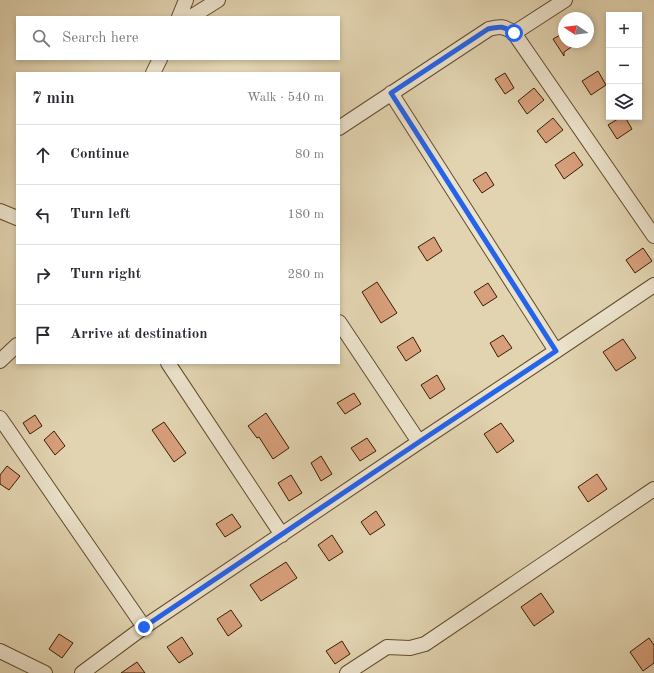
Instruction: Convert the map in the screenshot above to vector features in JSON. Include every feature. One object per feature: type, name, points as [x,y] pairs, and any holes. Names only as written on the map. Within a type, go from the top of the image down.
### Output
[{"type":"street","points":[[178,16],[186,0]]},
{"type":"street","points":[[192,16],[218,0]]},
{"type":"street","points":[[514,33],[565,0]]},
{"type":"street","points":[[340,127],[488,29],[498,27],[506,28],[514,33],[654,236]]},
{"type":"street","points":[[154,72],[160,60]]},
{"type":"street","points":[[391,93],[556,351]]},
{"type":"street","points":[[0,210],[16,218]]},
{"type":"street","points":[[82,673],[144,627],[654,285]]},
{"type":"street","points":[[340,324],[419,442]]},
{"type":"street","points":[[0,361],[16,345]]},
{"type":"street","points":[[169,364],[282,535]]},
{"type":"street","points":[[0,418],[144,627]]},
{"type":"street","points":[[347,673],[387,647],[410,648],[425,644],[654,489]]},
{"type":"street","points":[[0,650],[45,673]]},
{"type":"building","points":[[558,36],[558,47],[553,39]]},
{"type":"building","points":[[559,48],[570,48],[564,52],[564,56]]},
{"type":"building","points":[[598,71],[606,85],[591,95],[582,81]]},
{"type":"building","points":[[505,73],[514,88],[505,94],[495,79]]},
{"type":"building","points":[[534,88],[544,100],[527,114],[518,101]]},
{"type":"building","points":[[553,118],[563,130],[546,143],[537,131]]},
{"type":"building","points":[[616,120],[627,120],[632,129],[617,139],[608,125]]},
{"type":"building","points":[[574,152],[583,165],[564,179],[555,165]]},
{"type":"building","points":[[486,172],[494,185],[482,193],[473,180]]},
{"type":"building","points":[[434,237],[442,251],[427,261],[418,247]]},
{"type":"building","points":[[643,248],[652,261],[635,273],[626,260]]},
{"type":"building","points":[[377,282],[397,313],[381,323],[362,292]]},
{"type":"building","points":[[488,283],[497,297],[483,306],[474,292]]},
{"type":"building","points":[[503,335],[512,348],[498,357],[490,343]]},
{"type":"building","points":[[413,337],[421,351],[406,361],[397,347]]},
{"type":"building","points":[[623,339],[636,358],[616,371],[603,352]]},
{"type":"building","points":[[437,375],[445,389],[430,399],[421,385]]},
{"type":"building","points":[[354,393],[361,404],[345,414],[337,403]]},
{"type":"building","points":[[266,413],[289,448],[273,459],[259,437],[257,438],[248,426]]},
{"type":"building","points":[[35,415],[42,426],[30,434],[23,423]]},
{"type":"building","points":[[164,422],[186,453],[174,462],[152,430]]},
{"type":"building","points":[[501,423],[514,441],[497,453],[484,434]]},
{"type":"building","points":[[54,431],[65,446],[55,455],[44,440]]},
{"type":"building","points":[[367,438],[376,451],[360,461],[351,448]]},
{"type":"building","points":[[321,456],[332,474],[321,481],[311,463]]},
{"type":"building","points":[[7,466],[20,476],[9,490],[0,484],[0,475]]},
{"type":"building","points":[[597,474],[607,489],[588,502],[578,487]]},
{"type":"building","points":[[291,475],[302,493],[289,501],[278,483]]},
{"type":"building","points":[[376,511],[385,525],[370,535],[361,522]]},
{"type":"building","points":[[232,514],[241,527],[225,537],[216,524]]},
{"type":"building","points":[[332,535],[343,552],[329,561],[318,545]]},
{"type":"building","points":[[286,562],[297,578],[261,601],[250,585]]},
{"type":"building","points":[[541,593],[554,612],[534,626],[521,607]]},
{"type":"building","points":[[231,610],[242,626],[228,636],[217,619]]},
{"type":"building","points":[[59,634],[73,643],[62,658],[49,649]]},
{"type":"building","points":[[182,637],[193,654],[179,663],[167,647]]},
{"type":"building","points":[[649,638],[654,645],[654,663],[643,671],[630,652]]},
{"type":"building","points":[[342,641],[350,654],[335,664],[326,651]]},
{"type":"building","points":[[137,662],[145,673],[121,673]]},
{"type":"route","points":[[144,627],[556,351],[391,93],[488,29],[498,27],[506,28],[514,33]]}]
